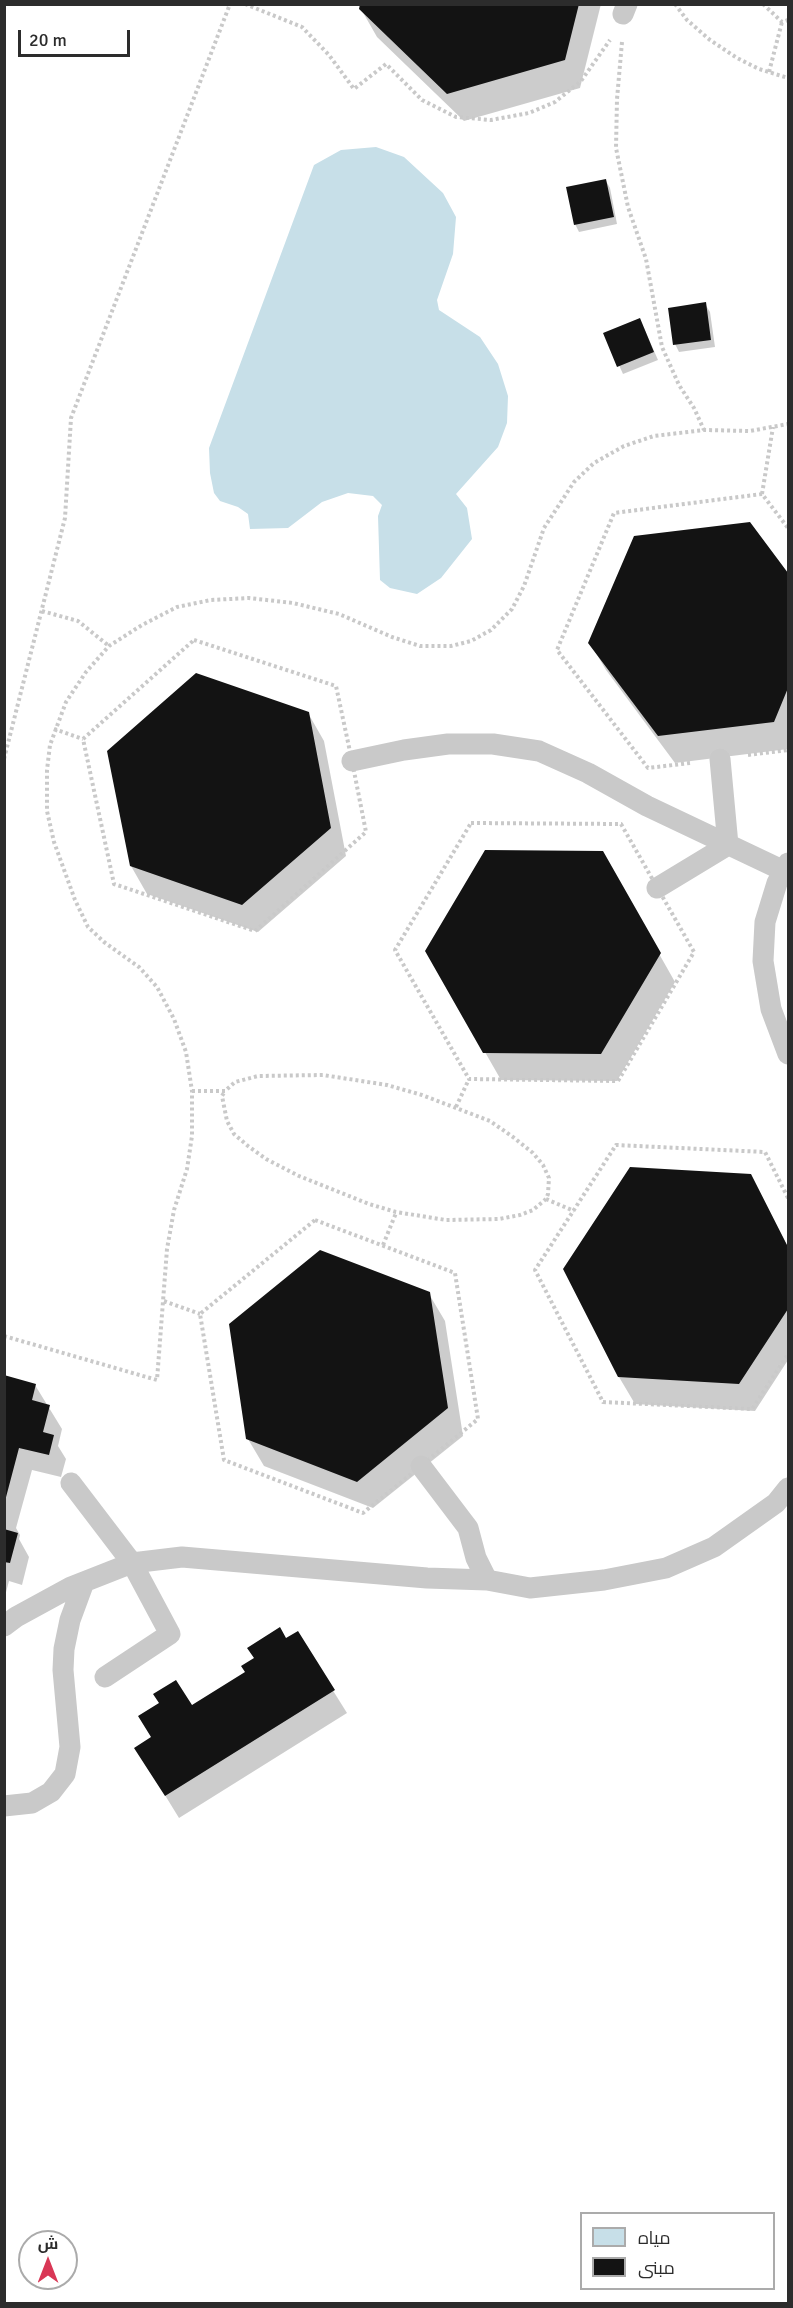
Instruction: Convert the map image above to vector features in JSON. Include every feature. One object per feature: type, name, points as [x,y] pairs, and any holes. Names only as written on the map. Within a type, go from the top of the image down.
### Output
[{"type":"lane","points":[[352,761],[448,744],[493,744],[539,751],[588,773],[647,806],[728,845],[786,867],[777,882],[765,922],[763,961],[771,1009],[789,1054]]},
{"type":"lane","points":[[720,759],[728,845]]},
{"type":"lane","points":[[657,888],[728,845]]},
{"type":"lane","points":[[421,1466],[468,1528],[476,1558],[488,1580]]},
{"type":"lane","points":[[71,1483],[132,1563],[170,1634],[105,1677]]},
{"type":"lane","points":[[4,1626],[71,1587],[132,1563],[182,1557],[428,1578],[488,1580],[531,1588],[603,1580],[666,1568],[714,1547],[776,1503],[789,1488]]},
{"type":"lane","points":[[4,1806],[32,1803],[51,1792],[64,1774],[70,1747],[63,1670],[64,1649],[70,1620],[84,1582]]},
{"type":"path","points":[[4,759],[64,518],[71,418],[230,4]]},
{"type":"path","points":[[245,4],[302,27],[330,55],[354,89],[386,64],[422,100],[456,117],[491,120],[529,114],[555,102],[581,81],[605,50],[625,9]]},
{"type":"path","points":[[675,4],[687,20],[736,58],[789,78]]},
{"type":"path","points":[[763,4],[782,22]]},
{"type":"path","points":[[625,9],[616,99],[618,160],[628,207],[646,259],[662,346],[679,385],[694,408],[704,430]]},
{"type":"path","points":[[782,22],[789,20]]},
{"type":"path","points":[[769,72],[782,22]]},
{"type":"path","points":[[4,1335],[157,1380],[167,1249],[174,1210],[187,1169],[192,1136],[192,1090],[186,1052],[174,1019],[157,987],[139,967],[104,942],[88,927],[75,900],[54,842],[47,811],[47,770],[54,729],[66,702],[86,672],[109,646],[142,624],[177,607],[211,600],[249,598],[293,603],[339,614],[392,637],[420,646],[451,646],[471,641],[491,630],[512,609],[524,586],[543,528],[573,482],[594,463],[624,446],[654,436],[704,430],[750,431],[789,424]]},
{"type":"path","points":[[773,427],[762,494],[789,528]]},
{"type":"path","points":[[762,494],[614,513],[556,650],[648,768],[789,750]]},
{"type":"path","points":[[42,611],[78,621],[109,646]]},
{"type":"path","points":[[194,640],[336,686],[366,832],[255,931],[114,884],[83,740],[194,640]]},
{"type":"path","points":[[54,729],[83,740]]},
{"type":"path","points":[[471,823],[621,824],[694,952],[618,1081],[469,1079],[395,950],[471,823]]},
{"type":"path","points":[[323,1075],[387,1085],[456,1107],[490,1121],[533,1153],[543,1165],[549,1178],[548,1194],[546,1199],[533,1210],[499,1219],[446,1221],[396,1212],[335,1192],[257,1152],[234,1134],[227,1120],[222,1096],[225,1090],[235,1082],[258,1076],[323,1075]]},
{"type":"path","points":[[456,1107],[469,1079]]},
{"type":"path","points":[[192,1090],[225,1090]]},
{"type":"path","points":[[789,1198],[765,1152],[616,1145],[535,1270],[603,1402],[752,1409],[789,1354]]},
{"type":"path","points":[[546,1199],[573,1211]]},
{"type":"path","points":[[383,1245],[396,1212]]},
{"type":"path","points":[[315,1220],[383,1245],[455,1273],[478,1419],[363,1513],[224,1460],[200,1314],[315,1220]]},
{"type":"path","points":[[164,1300],[200,1314]]},
{"type":"water","points":[[376,147],[404,157],[443,193],[456,217],[453,254],[437,300],[439,310],[480,337],[498,364],[508,396],[507,423],[498,447],[456,494],[467,508],[472,539],[441,578],[417,594],[390,588],[380,580],[378,516],[382,505],[373,496],[348,493],[322,502],[288,528],[250,529],[248,514],[238,507],[220,501],[214,493],[210,473],[209,448],[314,165],[341,150]]},
{"type":"building","points":[[360,4],[579,4],[565,60],[447,94],[359,9]]},
{"type":"building","points":[[606,179],[614,217],[574,225],[566,187]]},
{"type":"building","points":[[706,302],[711,340],[673,345],[668,308]]},
{"type":"building","points":[[640,318],[654,352],[617,367],[603,333]]},
{"type":"building","points":[[750,522],[788,573],[788,688],[774,722],[658,736],[588,643],[634,536]]},
{"type":"building","points":[[196,673],[309,712],[331,828],[242,905],[130,866],[107,751]]},
{"type":"building","points":[[485,850],[603,851],[661,953],[601,1054],[483,1053],[425,951]]},
{"type":"building","points":[[630,1167],[751,1174],[788,1247],[788,1309],[739,1384],[618,1377],[563,1269]]},
{"type":"building","points":[[320,1250],[430,1292],[448,1408],[357,1482],[246,1439],[229,1324]]},
{"type":"building","points":[[4,1375],[36,1384],[32,1400],[50,1405],[43,1432],[54,1435],[49,1455],[19,1448],[5,1501]]},
{"type":"building","points":[[4,1529],[18,1533],[10,1563],[4,1562]]},
{"type":"building","points":[[280,1627],[286,1638],[298,1631],[335,1690],[165,1796],[134,1748],[151,1737],[138,1716],[159,1703],[153,1694],[176,1680],[192,1705],[245,1672],[241,1666],[254,1658],[247,1648]]}]
